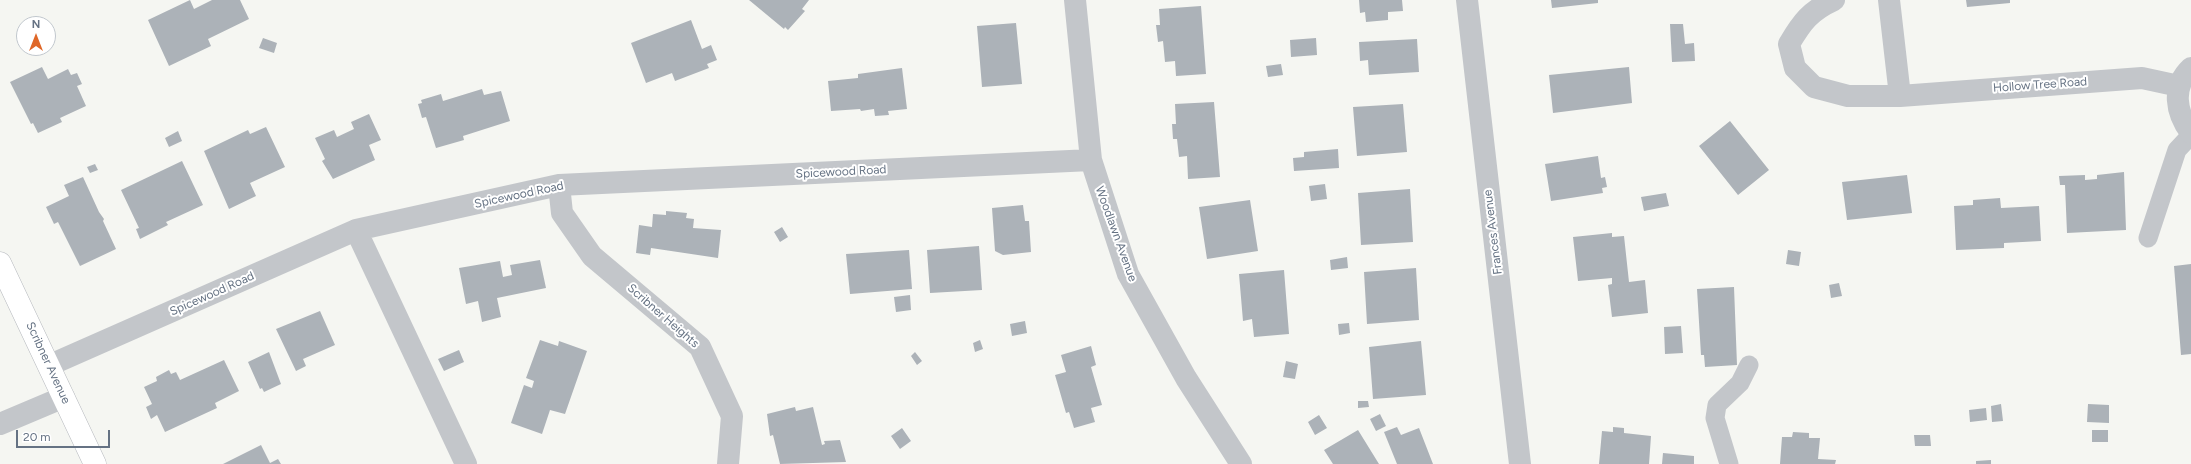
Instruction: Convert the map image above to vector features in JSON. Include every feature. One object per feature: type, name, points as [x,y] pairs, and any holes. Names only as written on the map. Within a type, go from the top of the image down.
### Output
[{"type":"street","name":"Woodlawn Avenue","points":[[1075,0],[1090,160],[1128,274],[1186,378],[1241,464]]},
{"type":"street","name":"Frances Avenue","points":[[1467,0],[1520,464]]},
{"type":"street","name":"Hollow Tree Road","points":[[1834,0],[1819,7],[1801,22],[1789,44],[1795,68],[1814,87],[1848,96],[1900,96],[2142,78],[2179,86]]},
{"type":"street","points":[[1889,0],[1900,96]]},
{"type":"street","points":[[2191,68],[2186,72],[2179,86],[2177,99],[2178,112],[2191,134]]},
{"type":"street","name":"Spicewood Road","points":[[50,365],[356,230],[559,185],[1090,160]]},
{"type":"street","name":"Scribner Heights","points":[[559,185],[562,213],[592,256],[700,347],[732,416],[728,464]]},
{"type":"street","points":[[356,230],[466,464]]},
{"type":"street","name":"Scribner Avenue","points":[[0,263],[50,365],[95,464]]},
{"type":"street","points":[[0,424],[64,397]]},
{"type":"lane","points":[[2148,238],[2177,150],[2191,134]]},
{"type":"lane","points":[[1729,464],[1715,418],[1717,405],[1740,383],[1749,365]]},
{"type":"building","points":[[190,0],[194,9],[212,0],[240,0],[249,19],[208,39],[211,46],[169,66],[148,20]]},
{"type":"building","points":[[749,0],[809,0],[802,9],[805,11],[788,30],[785,27],[784,29]]},
{"type":"building","points":[[1359,0],[1402,0],[1403,11],[1388,12],[1388,20],[1366,22],[1365,12],[1360,13]]},
{"type":"building","points":[[1551,0],[1598,0],[1598,3],[1552,8]]},
{"type":"building","points":[[1966,0],[2010,0],[2010,3],[1967,7]]},
{"type":"building","points":[[1201,6],[1206,74],[1176,76],[1175,61],[1165,62],[1163,41],[1158,42],[1156,25],[1160,25],[1159,9]]},
{"type":"building","points":[[691,20],[702,49],[711,45],[717,60],[707,64],[709,68],[675,81],[672,73],[646,83],[631,43]]},
{"type":"building","points":[[1016,23],[1022,84],[982,87],[977,26]]},
{"type":"building","points":[[1670,24],[1683,24],[1685,44],[1694,43],[1695,61],[1672,62]]},
{"type":"building","points":[[263,38],[277,43],[274,53],[259,48]]},
{"type":"building","points":[[1316,38],[1317,55],[1291,57],[1290,40]]},
{"type":"building","points":[[1417,39],[1419,72],[1369,75],[1368,60],[1360,61],[1359,42]]},
{"type":"building","points":[[1281,64],[1283,75],[1268,77],[1266,66]]},
{"type":"building","points":[[42,67],[48,79],[68,69],[71,75],[77,73],[82,84],[77,86],[86,106],[60,118],[62,122],[38,133],[33,123],[31,124],[10,82]]},
{"type":"building","points":[[1629,67],[1632,103],[1553,113],[1549,75]]},
{"type":"building","points":[[902,68],[907,109],[888,111],[889,115],[875,116],[874,109],[861,111],[860,109],[831,111],[828,81],[858,78],[858,74]]},
{"type":"building","points":[[482,89],[484,95],[501,91],[510,121],[463,136],[464,140],[436,148],[426,117],[422,118],[418,104],[422,103],[421,100],[441,94],[443,101]]},
{"type":"building","points":[[1214,102],[1220,177],[1188,179],[1187,156],[1179,157],[1177,139],[1173,139],[1172,124],[1176,124],[1175,104]]},
{"type":"building","points":[[1403,104],[1407,152],[1357,156],[1353,107]]},
{"type":"building","points":[[369,114],[381,140],[369,145],[375,160],[333,179],[322,161],[325,159],[315,138],[334,130],[337,137],[354,129],[351,122]]},
{"type":"building","points":[[1730,121],[1769,170],[1738,195],[1699,146]]},
{"type":"building","points":[[266,127],[285,167],[250,183],[256,196],[229,209],[204,151],[248,130],[250,134]]},
{"type":"building","points":[[178,131],[182,141],[169,147],[165,138]]},
{"type":"building","points":[[1338,149],[1339,168],[1294,171],[1293,158],[1304,157],[1304,152]]},
{"type":"building","points":[[1598,156],[1601,178],[1605,177],[1607,187],[1602,188],[1603,193],[1551,201],[1545,164]]},
{"type":"building","points":[[182,161],[203,205],[166,222],[168,225],[140,239],[136,229],[139,228],[121,190]]},
{"type":"building","points":[[95,164],[98,170],[90,173],[87,167]]},
{"type":"building","points":[[2124,172],[2126,230],[2067,233],[2065,185],[2060,185],[2059,176],[2085,175],[2085,180],[2097,179],[2097,175]]},
{"type":"building","points":[[1907,175],[1912,213],[1847,220],[1842,182]]},
{"type":"building","points":[[83,177],[99,212],[104,219],[103,221],[116,249],[80,266],[58,222],[54,224],[46,207],[69,196],[64,185]]},
{"type":"building","points":[[1325,184],[1327,199],[1311,201],[1309,186]]},
{"type":"building","points":[[1410,189],[1413,242],[1361,245],[1358,193]]},
{"type":"building","points":[[1666,193],[1669,206],[1644,211],[1641,197]]},
{"type":"building","points":[[2000,198],[2001,208],[2039,206],[2041,241],[2004,243],[2004,248],[1956,250],[1954,206],[1973,205],[1973,200]]},
{"type":"building","points":[[1250,200],[1258,251],[1207,259],[1199,207]]},
{"type":"building","points":[[1023,205],[1025,221],[1029,221],[1031,252],[1003,255],[995,251],[992,208]]},
{"type":"building","points":[[666,211],[687,213],[686,218],[694,219],[693,228],[721,230],[718,258],[651,248],[650,255],[636,253],[639,225],[652,227],[653,214],[666,215]]},
{"type":"building","points":[[782,227],[788,237],[780,242],[774,232]]},
{"type":"building","points":[[1612,233],[1612,237],[1624,236],[1629,282],[1645,280],[1648,313],[1612,317],[1608,285],[1612,284],[1612,278],[1578,281],[1573,237]]},
{"type":"building","points":[[979,246],[982,290],[930,293],[927,250]]},
{"type":"building","points":[[909,250],[912,289],[850,294],[846,254]]},
{"type":"building","points":[[1788,250],[1801,252],[1799,266],[1786,264]]},
{"type":"building","points":[[1347,257],[1348,268],[1331,270],[1330,260]]},
{"type":"building","points":[[540,260],[546,288],[497,298],[501,317],[482,322],[478,301],[466,304],[459,268],[500,261],[503,277],[512,275],[510,265]]},
{"type":"building","points":[[2191,264],[2191,354],[2181,355],[2174,266]]},
{"type":"building","points":[[1416,268],[1419,320],[1367,324],[1364,272]]},
{"type":"building","points":[[1284,270],[1289,334],[1254,337],[1252,319],[1243,321],[1239,274]]},
{"type":"building","points":[[1839,283],[1842,296],[1831,298],[1829,285]]},
{"type":"building","points":[[1734,287],[1737,365],[1705,367],[1704,355],[1701,355],[1697,289]]},
{"type":"building","points":[[910,295],[911,310],[896,312],[894,297]]},
{"type":"building","points":[[320,311],[335,345],[303,359],[306,366],[296,371],[276,329]]},
{"type":"building","points":[[1025,321],[1027,333],[1012,336],[1010,324]]},
{"type":"building","points":[[1349,323],[1350,333],[1339,335],[1338,324]]},
{"type":"building","points":[[1681,326],[1683,353],[1665,354],[1664,327]]},
{"type":"building","points":[[540,340],[558,346],[559,341],[587,351],[565,414],[550,410],[542,434],[511,423],[524,385],[532,388],[534,381],[526,378]]},
{"type":"building","points":[[980,340],[983,349],[975,352],[973,343]]},
{"type":"building","points":[[1421,341],[1426,395],[1373,399],[1369,347]]},
{"type":"building","points":[[1091,346],[1096,365],[1091,367],[1102,405],[1091,408],[1095,422],[1074,428],[1069,412],[1066,413],[1055,375],[1066,372],[1061,355]]},
{"type":"building","points":[[459,350],[464,362],[444,371],[438,359]]},
{"type":"building","points":[[269,352],[281,384],[264,392],[262,388],[260,389],[248,362]]},
{"type":"building","points":[[915,352],[922,361],[917,365],[911,356]]},
{"type":"building","points":[[224,360],[239,391],[215,403],[217,408],[165,432],[157,415],[151,419],[146,407],[152,404],[144,387],[157,381],[156,377],[169,370],[171,374],[176,372],[180,380]]},
{"type":"building","points":[[1286,361],[1298,364],[1295,379],[1283,377]]},
{"type":"building","points":[[1358,401],[1368,401],[1369,407],[1358,408]]},
{"type":"building","points":[[2001,404],[2003,421],[1992,422],[1991,406]]},
{"type":"building","points":[[2088,404],[2109,405],[2109,423],[2087,422]]},
{"type":"building","points":[[795,407],[796,411],[813,407],[822,445],[825,444],[824,441],[840,440],[846,462],[780,464],[773,435],[770,436],[767,414]]},
{"type":"building","points":[[1986,408],[1987,420],[1970,422],[1969,410]]},
{"type":"building","points":[[1380,414],[1386,426],[1376,431],[1370,419]]},
{"type":"building","points":[[1319,415],[1327,428],[1315,435],[1308,422]]},
{"type":"building","points":[[1397,427],[1401,435],[1419,428],[1433,464],[1397,464],[1384,432]]},
{"type":"building","points":[[1613,427],[1624,428],[1624,433],[1651,436],[1649,464],[1599,464],[1602,431],[1613,432]]},
{"type":"building","points":[[902,428],[911,441],[900,449],[891,436]]},
{"type":"building","points":[[1358,430],[1379,464],[1333,464],[1324,450]]},
{"type":"building","points":[[2092,430],[2108,430],[2108,442],[2092,442]]},
{"type":"building","points":[[1793,432],[1809,433],[1809,438],[1820,438],[1818,459],[1836,460],[1835,464],[1780,464],[1782,437],[1792,437]]},
{"type":"building","points":[[1914,435],[1930,435],[1931,446],[1915,446]]},
{"type":"building","points":[[261,445],[270,463],[278,459],[281,464],[223,464]]},
{"type":"building","points":[[1663,453],[1694,456],[1694,464],[1662,464]]},
{"type":"building","points":[[1991,460],[1991,464],[1976,464],[1976,461]]}]
